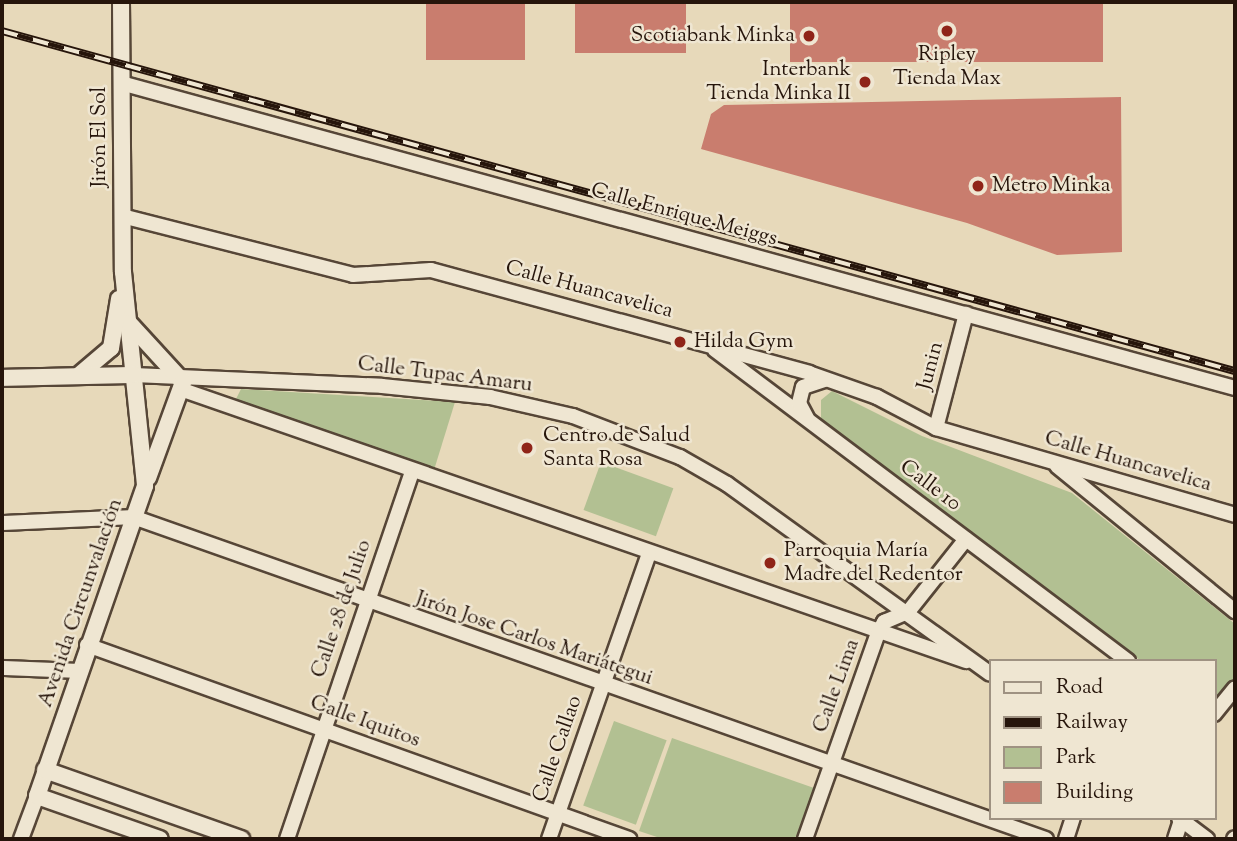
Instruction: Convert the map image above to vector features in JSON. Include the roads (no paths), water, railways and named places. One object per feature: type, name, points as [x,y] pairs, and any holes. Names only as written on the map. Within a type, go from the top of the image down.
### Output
[{"type":"street","name":"Jirón El Sol","points":[[121,2],[123,272],[134,375]]},
{"type":"street","name":"Calle Enrique Meiggs","points":[[121,83],[1235,388]]},
{"type":"street","name":"Calle Huancavelica","points":[[122,216],[353,275],[432,270],[826,379],[936,428],[1235,515]]},
{"type":"street","name":"Jirón El Sol","points":[[77,376],[111,348],[123,272]]},
{"type":"street","name":"Junin","points":[[936,428],[966,314]]},
{"type":"street","points":[[129,323],[182,383],[145,486]]},
{"type":"street","name":"Calle 10","points":[[707,344],[1125,659]]},
{"type":"street","name":"Calle Tupac Amaru","points":[[2,378],[134,375],[182,383],[469,395],[573,416],[702,468],[908,612],[988,672]]},
{"type":"street","name":"Avenida Circunvalación","points":[[21,839],[145,486],[134,375]]},
{"type":"street","points":[[808,420],[799,403],[803,387],[826,379]]},
{"type":"street","name":"Calle Tupac Amaru","points":[[182,383],[412,472],[878,633],[977,664]]},
{"type":"street","points":[[1052,462],[1235,611]]},
{"type":"street","name":"Calle 28 de Julio","points":[[286,839],[412,472]]},
{"type":"street","name":"Jirón Jose Carlos Mariátegui","points":[[2,523],[133,517],[367,603],[988,819]]},
{"type":"street","name":"Calle Lima","points":[[805,839],[878,633],[884,622],[908,612],[966,538]]},
{"type":"street","name":"Calle Callao","points":[[549,839],[649,554]]},
{"type":"street","name":"Calle Iquitos","points":[[87,645],[629,839]]},
{"type":"street","points":[[2,668],[79,671]]},
{"type":"street","points":[[1216,712],[1235,688]]},
{"type":"street","points":[[45,770],[240,839]]},
{"type":"street","points":[[37,796],[160,839]]},
{"type":"street","name":"Jirón Jose Carlos Mariátegui","points":[[991,820],[1046,839]]},
{"type":"street","points":[[1066,839],[1072,820]]},
{"type":"street","points":[[1175,839],[1180,820]]},
{"type":"street","points":[[1181,820],[1207,839]]},
{"type":"railway","points":[[2,31],[1235,371]]},
{"type":"place","name":"Ripley Tienda Max","points":[[947,31]]},
{"type":"place","name":"Scotiabank Minka","points":[[809,36]]},
{"type":"place","name":"Interbank Tienda Minka II","points":[[865,82]]},
{"type":"place","name":"Metro Minka","points":[[978,186]]},
{"type":"place","name":"Hilda Gym","points":[[680,342]]},
{"type":"place","name":"Centro de Salud Santa Rosa","points":[[527,448]]},
{"type":"place","name":"Parroquia María Madre del Redentor","points":[[770,563]]}]
